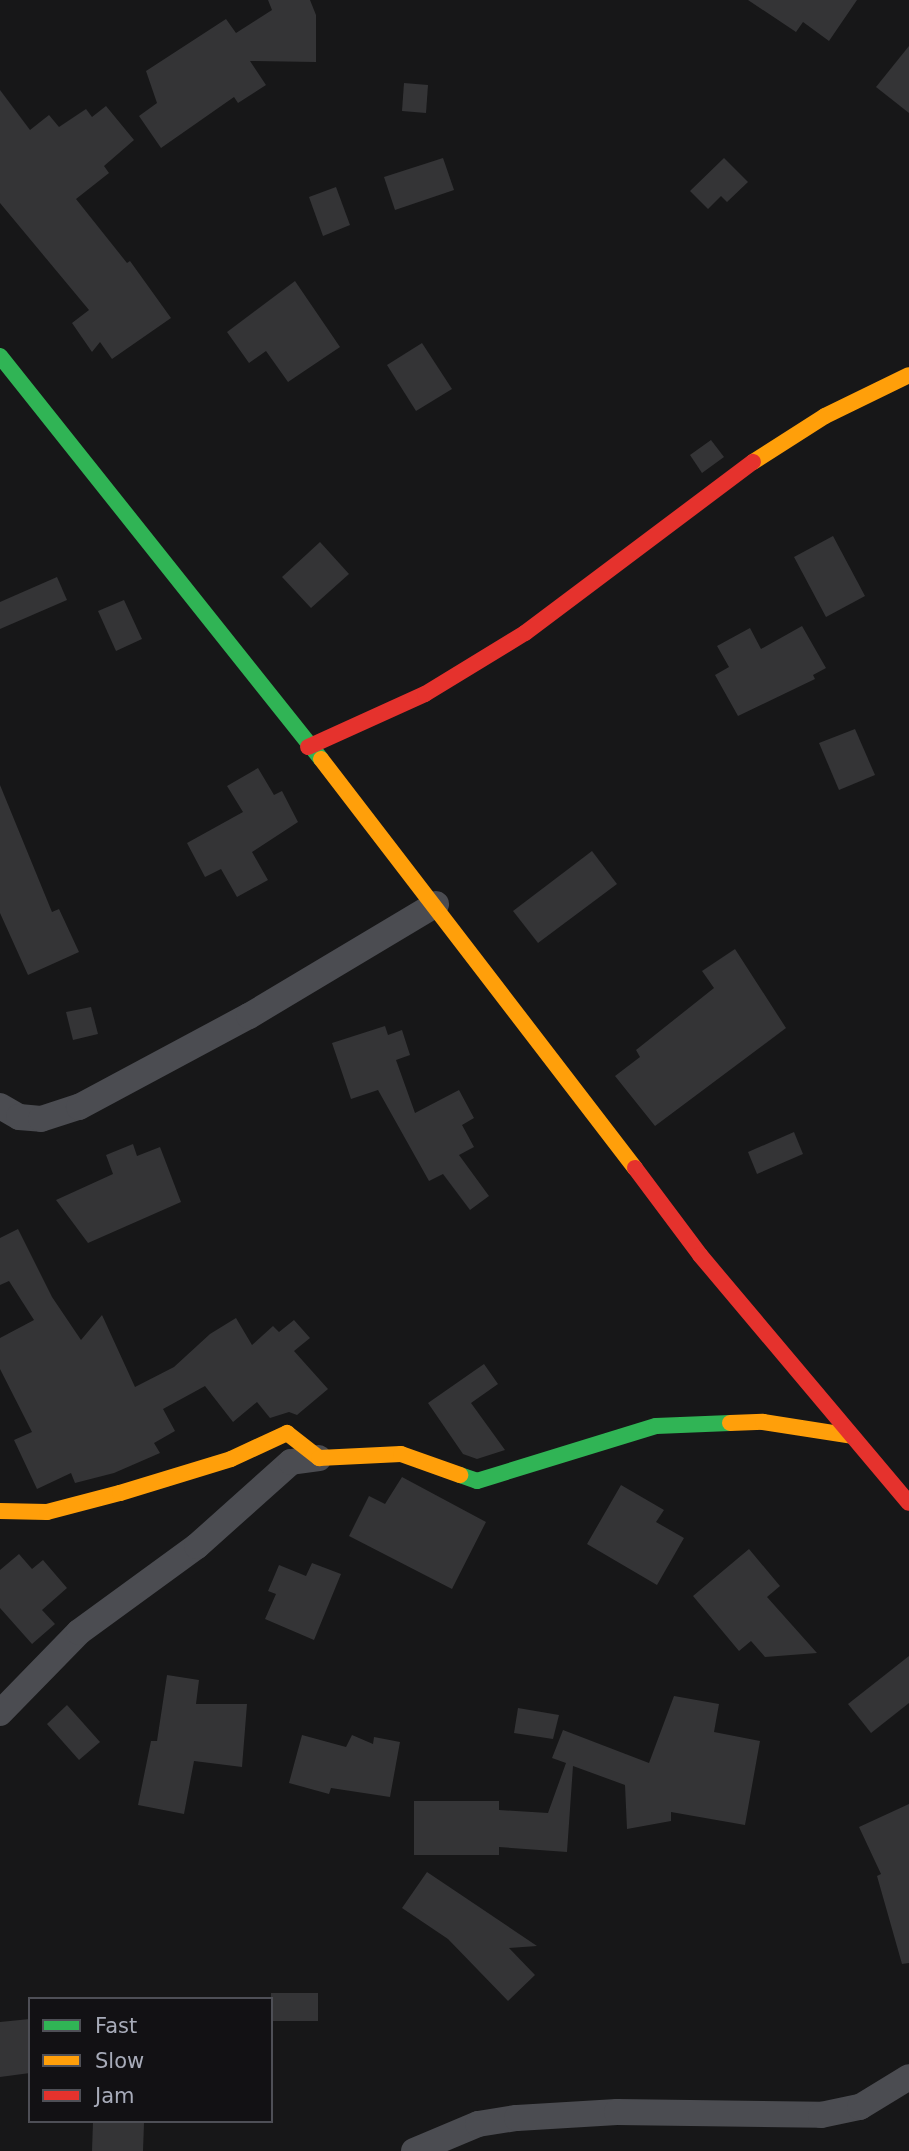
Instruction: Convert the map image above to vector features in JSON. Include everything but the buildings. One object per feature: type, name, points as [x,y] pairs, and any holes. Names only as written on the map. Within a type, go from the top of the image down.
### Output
[{"type":"street","points":[[0,356],[308,747],[436,904],[700,1255],[909,1503]]},
{"type":"street","points":[[308,747],[425,694],[525,633],[747,467],[825,416],[909,374]]},
{"type":"street","points":[[0,1106],[19,1117],[41,1119],[79,1107],[248,1016],[436,904]]},
{"type":"street","points":[[0,1713],[79,1632],[197,1546],[291,1462],[401,1454],[477,1482],[656,1426],[763,1422],[852,1436]]},
{"type":"street","points":[[0,1511],[47,1512],[120,1493],[231,1459],[287,1433],[319,1458]]},
{"type":"street","points":[[414,2151],[478,2124],[517,2118],[617,2112],[821,2115],[860,2107],[909,2077]]},
{"type":"traffic: fast","points":[[0,356],[321,759]]},
{"type":"traffic: fast","points":[[460,1475],[477,1481],[656,1426],[730,1423]]},
{"type":"traffic: slow","points":[[753,462],[825,416],[909,375]]},
{"type":"traffic: slow","points":[[321,759],[635,1168]]},
{"type":"traffic: slow","points":[[730,1423],[763,1422],[852,1436]]},
{"type":"traffic: slow","points":[[0,1511],[47,1512],[120,1493],[231,1459],[287,1433],[319,1458],[401,1454],[460,1475]]},
{"type":"traffic: jam","points":[[308,747],[425,694],[525,633],[753,462]]},
{"type":"traffic: jam","points":[[635,1168],[700,1255],[909,1503]]}]
